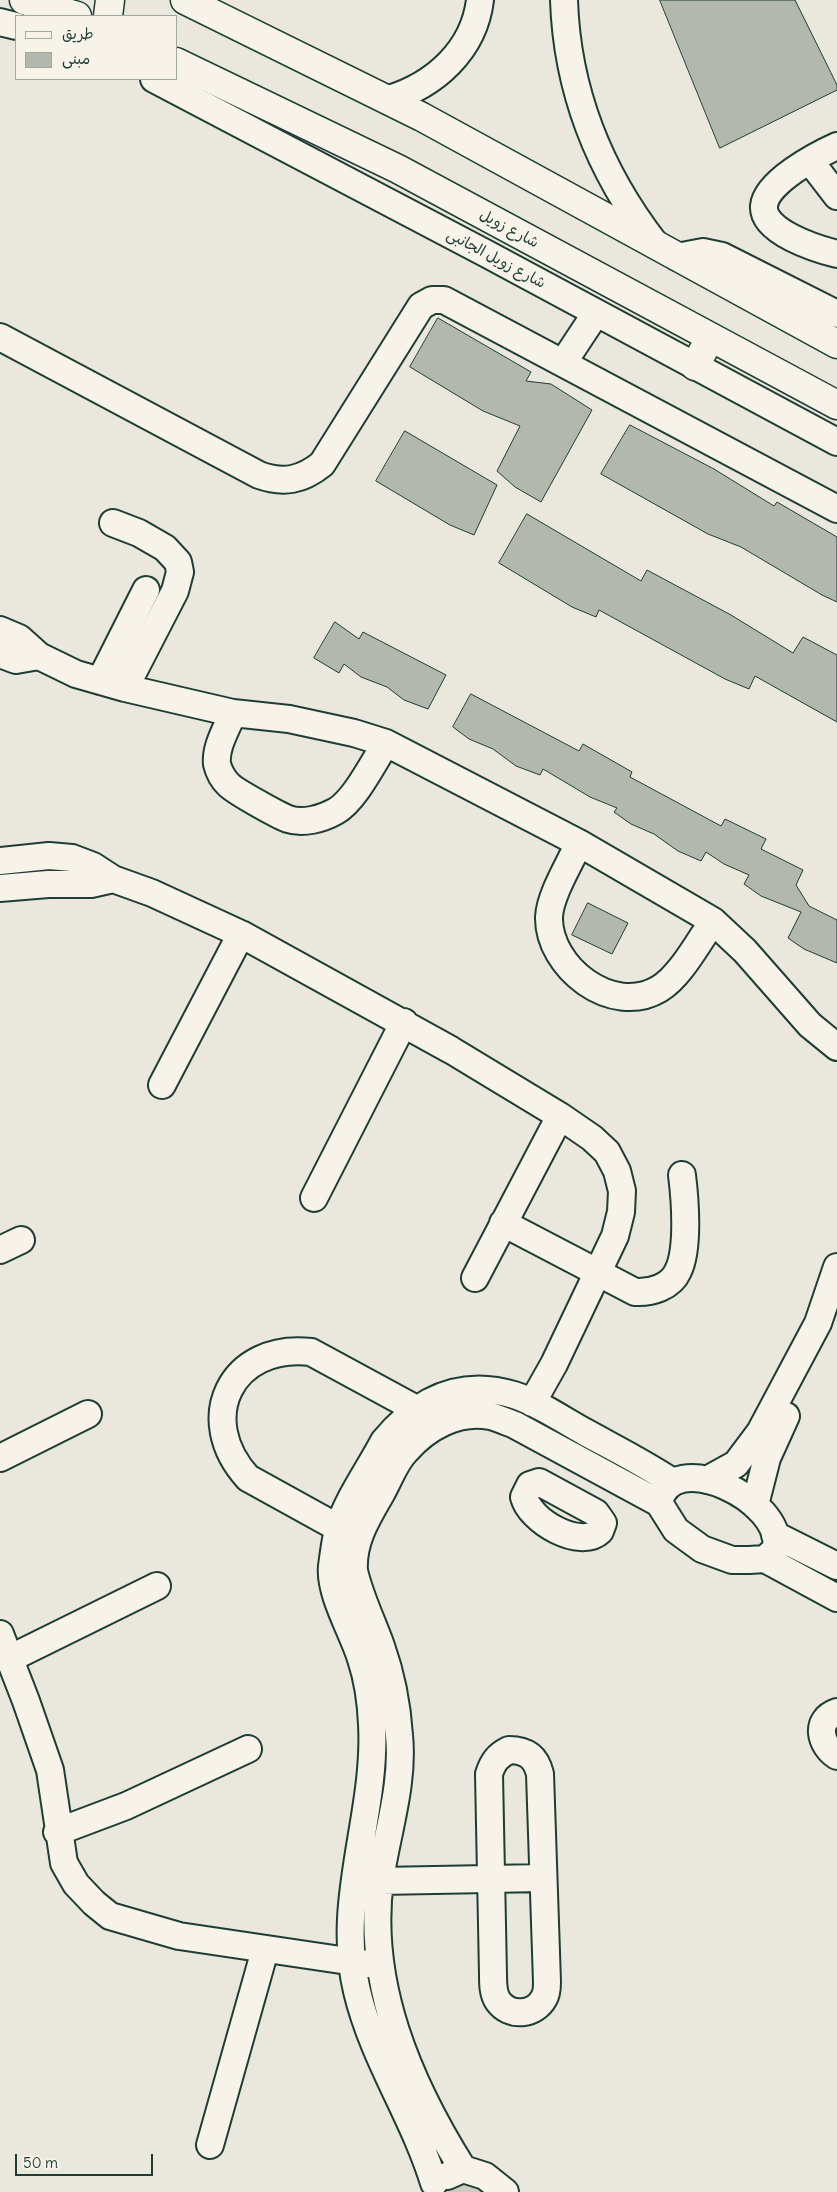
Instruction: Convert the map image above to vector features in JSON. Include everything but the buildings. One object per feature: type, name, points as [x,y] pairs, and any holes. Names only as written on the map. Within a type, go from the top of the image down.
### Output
[{"type":"main road","points":[[24,0],[74,15]]},
{"type":"main road","points":[[108,15],[110,0]]},
{"type":"main road","points":[[185,0],[389,99],[837,344]]},
{"type":"main road","name":"شارع زويل","points":[[178,63],[398,170],[837,405]]},
{"type":"main road","points":[[695,366],[710,338]]},
{"type":"street","points":[[389,99],[422,86],[450,63],[468,39],[479,11],[480,0]]},
{"type":"street","points":[[564,0],[572,74],[590,132],[618,191],[667,251],[722,256],[837,314]]},
{"type":"street","points":[[0,22],[15,26]]},
{"type":"street","name":"شارع زويل الجانبى","points":[[156,80],[596,312],[837,442]]},
{"type":"street","points":[[837,146],[779,182],[765,200],[764,213],[772,224],[799,242],[837,254]]},
{"type":"street","points":[[810,161],[837,196]]},
{"type":"street","points":[[0,337],[259,475],[272,480],[286,481],[299,478],[322,464],[420,306],[426,302],[444,300],[837,509]]},
{"type":"street","points":[[563,363],[596,312]]},
{"type":"street","points":[[113,523],[139,533],[165,548],[178,562],[180,572],[175,591],[125,688]]},
{"type":"street","points":[[100,681],[146,590]]},
{"type":"street","points":[[0,630],[18,638],[39,656],[76,674],[125,688],[233,713],[289,719],[354,733],[386,744],[580,843],[713,921],[761,969],[810,1025],[837,1047]]},
{"type":"street","points":[[2,660],[16,660],[39,656]]},
{"type":"street","points":[[233,713],[218,750],[217,763],[221,775],[229,786],[288,819],[314,819],[338,810],[350,797],[386,744]]},
{"type":"street","points":[[580,843],[555,896],[549,914],[550,933],[558,952],[570,969],[586,982],[604,992],[624,996],[645,996],[660,989],[672,979],[713,921]]},
{"type":"street","points":[[0,861],[49,856],[72,858],[93,866],[112,879],[152,893],[241,934],[404,1022],[560,1116],[592,1138],[607,1152],[617,1171],[622,1191],[621,1212],[615,1236],[554,1364],[532,1403]]},
{"type":"street","points":[[0,888],[48,884],[91,884],[112,879]]},
{"type":"street","points":[[162,1085],[241,934]]},
{"type":"street","points":[[314,1198],[404,1022]]},
{"type":"street","points":[[475,1278],[560,1116]]},
{"type":"street","points":[[503,1223],[635,1292],[658,1289],[670,1282],[678,1271],[681,1257],[685,1228],[682,1175]]},
{"type":"street","points":[[707,1480],[736,1464],[760,1432],[818,1323],[837,1267]]},
{"type":"street","points":[[755,1505],[763,1471],[777,1435],[837,1323]]},
{"type":"street","points":[[440,1422],[311,1352],[292,1350],[273,1353],[258,1360],[240,1374],[229,1390],[223,1408],[222,1428],[226,1447],[234,1464],[248,1478],[348,1534],[354,1571],[387,1665],[394,1695],[400,1737],[397,1791],[380,1881],[379,1965],[391,2017],[405,2056],[435,2124],[463,2169],[485,2176],[505,2192]]},
{"type":"street","points":[[463,2169],[433,2188],[424,2151],[402,2106],[365,2020],[351,1962],[353,1885],[371,1787],[372,1726],[370,1693],[361,1658],[334,1580],[332,1569],[348,1534],[384,1441],[405,1417],[416,1409],[460,1390],[484,1388],[516,1396],[532,1403],[665,1492],[676,1530],[702,1549],[732,1560],[765,1559],[837,1598]]},
{"type":"street","points":[[0,1458],[88,1414]]},
{"type":"street","points":[[348,1534],[365,1520],[405,1452],[440,1422],[466,1416],[490,1416],[515,1425],[587,1464],[665,1492]]},
{"type":"street","points":[[569,1498],[587,1464]]},
{"type":"street","points":[[665,1492],[689,1478],[707,1480],[725,1485],[755,1505],[775,1535],[776,1549],[765,1559]]},
{"type":"street","points":[[775,1535],[837,1566]]},
{"type":"street","points":[[11,1658],[157,1586]]},
{"type":"street","points":[[0,1634],[11,1658],[50,1770],[57,1832],[64,1863],[76,1884],[94,1903],[110,1916],[179,1936],[265,1950],[379,1965]]},
{"type":"street","points":[[837,1712],[831,1714],[824,1722],[821,1732],[823,1743],[837,1756]]},
{"type":"street","points":[[57,1832],[126,1806],[248,1749]]},
{"type":"street","points":[[514,1750],[530,1755],[537,1763],[540,1774],[547,1982],[546,1996],[539,2006],[529,2012],[519,2013],[506,2009],[498,2001],[494,1990],[491,1878],[489,1774],[492,1764],[499,1755],[514,1750]]},
{"type":"street","points":[[380,1881],[543,1878]]},
{"type":"street","points":[[210,2145],[265,1950]]},
{"type":"shaded area","points":[[464,2183],[484,2192],[444,2192],[450,2185]]}]
